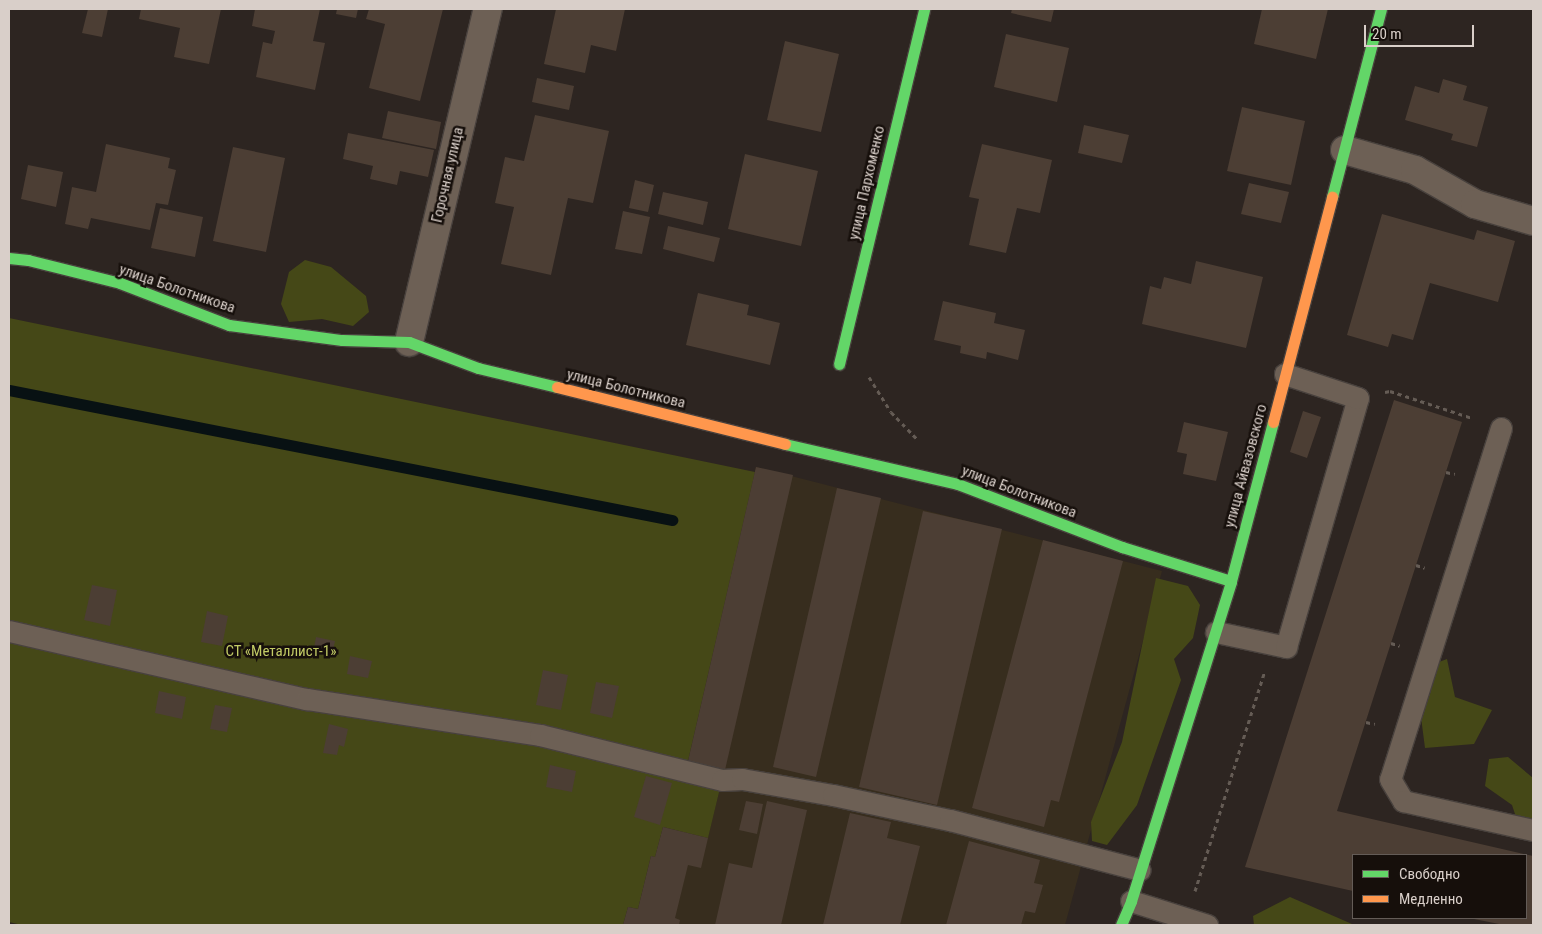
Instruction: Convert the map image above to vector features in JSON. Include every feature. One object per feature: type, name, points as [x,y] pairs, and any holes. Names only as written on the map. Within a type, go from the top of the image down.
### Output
[{"type":"street","name":"Горочная улица","points":[[409,342],[488,9]]},
{"type":"street","name":"улица Пархоменко","points":[[839,364],[924,9]]},
{"type":"street","name":"улица Айвазовского","points":[[1121,925],[1131,901],[1231,581],[1381,9]]},
{"type":"street","points":[[1345,150],[1415,170],[1475,204],[1533,221]]},
{"type":"street","name":"улица Болотникова","points":[[9,258],[28,260],[120,283],[229,324],[342,340],[409,342],[478,368],[831,455],[958,484],[1122,547],[1231,581]]},
{"type":"lane","points":[[1216,632],[1273,646],[1286,647],[1358,398],[1285,374]]},
{"type":"lane","points":[[1501,428],[1390,779],[1403,801],[1533,830]]},
{"type":"lane","points":[[9,631],[307,699],[540,735],[722,780],[742,779],[833,795],[950,820],[1140,870]]},
{"type":"lane","points":[[1131,901],[1207,925]]},
{"type":"path","points":[[845,339],[891,412],[918,440]]},
{"type":"path","points":[[1358,398],[1390,391],[1501,428]]},
{"type":"path","points":[[1186,919],[1273,646]]},
{"type":"shaded area","points":[[756,467],[1162,571],[1065,925],[623,925],[628,907],[638,909],[651,856],[655,856],[663,827],[708,837],[722,780],[688,761]]},
{"type":"green space","points":[[305,260],[331,267],[366,296],[369,312],[353,326],[322,319],[289,322],[281,304],[289,272]]},
{"type":"green space","name":"СТ «Металлист-1»","points":[[9,318],[755,472],[688,761],[722,780],[708,838],[663,827],[655,857],[651,856],[638,909],[628,907],[623,925],[22,925],[9,922]]},
{"type":"green space","points":[[1156,578],[1188,586],[1200,605],[1193,638],[1174,659],[1181,680],[1137,805],[1107,845],[1092,841],[1091,822],[1122,742]]},
{"type":"green space","points":[[1447,659],[1455,697],[1492,710],[1474,744],[1425,748],[1415,671]]},
{"type":"green space","points":[[1508,757],[1533,778],[1533,839],[1522,835],[1512,805],[1485,786],[1489,759]]},
{"type":"green space","points":[[1290,897],[1352,925],[1254,925],[1253,916]]},
{"type":"building","points":[[88,9],[108,9],[102,37],[82,33]]},
{"type":"building","points":[[141,9],[221,9],[209,64],[174,57],[180,28],[139,19]]},
{"type":"building","points":[[255,9],[320,9],[313,41],[325,43],[315,90],[256,77],[263,42],[272,44],[275,31],[252,26]]},
{"type":"building","points":[[337,9],[358,9],[356,18],[336,14]]},
{"type":"building","points":[[369,9],[443,9],[420,101],[369,88],[385,24],[366,19]]},
{"type":"building","points":[[556,9],[625,9],[616,51],[591,45],[585,73],[544,64]]},
{"type":"building","points":[[1012,9],[1054,9],[1051,22],[1011,13]]},
{"type":"building","points":[[1262,9],[1328,9],[1316,59],[1254,44]]},
{"type":"building","points":[[1006,34],[1069,48],[1057,102],[994,87]]},
{"type":"building","points":[[785,41],[839,54],[821,132],[767,120]]},
{"type":"building","points":[[537,78],[574,86],[569,110],[532,102]]},
{"type":"building","points":[[1443,79],[1467,86],[1463,100],[1488,107],[1477,147],[1451,140],[1453,134],[1405,120],[1415,86],[1439,93]]},
{"type":"building","points":[[1242,107],[1305,121],[1291,185],[1227,171]]},
{"type":"building","points":[[388,111],[441,122],[436,149],[382,138]]},
{"type":"building","points":[[535,115],[609,131],[593,203],[568,198],[551,275],[501,264],[514,207],[495,203],[505,157],[524,161]]},
{"type":"building","points":[[1084,125],[1129,135],[1122,163],[1078,153]]},
{"type":"building","points":[[348,133],[434,150],[428,177],[400,171],[397,185],[370,179],[373,166],[343,159]]},
{"type":"building","points":[[106,144],[170,158],[168,168],[176,170],[168,205],[156,203],[150,230],[91,218],[88,229],[65,224],[72,187],[96,192]]},
{"type":"building","points":[[982,144],[1052,160],[1040,213],[1017,208],[1006,253],[969,245],[979,199],[969,197]]},
{"type":"building","points":[[233,147],[285,158],[266,252],[213,241]]},
{"type":"building","points":[[745,154],[818,171],[801,246],[728,229]]},
{"type":"building","points":[[28,165],[63,172],[56,207],[21,199]]},
{"type":"building","points":[[635,180],[654,185],[648,212],[629,208]]},
{"type":"building","points":[[1249,183],[1289,192],[1281,223],[1241,214]]},
{"type":"building","points":[[663,192],[708,202],[703,225],[658,214]]},
{"type":"building","points":[[160,208],[203,217],[195,257],[151,248]]},
{"type":"building","points":[[623,211],[650,217],[642,254],[615,249]]},
{"type":"building","points":[[1382,214],[1474,240],[1477,230],[1515,241],[1498,302],[1430,283],[1413,340],[1392,334],[1388,347],[1347,335]]},
{"type":"building","points":[[668,226],[720,238],[714,262],[663,249]]},
{"type":"building","points":[[1196,261],[1263,277],[1246,348],[1142,324],[1150,286],[1161,289],[1164,277],[1191,284]]},
{"type":"building","points":[[698,293],[749,305],[747,315],[780,323],[770,365],[686,345]]},
{"type":"building","points":[[943,301],[996,313],[994,323],[1025,330],[1018,360],[987,352],[986,359],[960,353],[961,346],[934,340]]},
{"type":"building","points":[[1394,400],[1462,422],[1337,811],[1524,854],[1352,854],[1352,891],[1245,867]]},
{"type":"building","points":[[1303,411],[1321,417],[1307,458],[1290,452]]},
{"type":"building","points":[[1184,422],[1228,432],[1216,481],[1183,474],[1187,454],[1177,452]]},
{"type":"building","points":[[756,467],[793,475],[725,770],[688,761]]},
{"type":"building","points":[[837,488],[881,498],[816,777],[773,767]]},
{"type":"building","points":[[923,511],[1002,529],[937,805],[859,787]]},
{"type":"building","points":[[1043,540],[1123,561],[1059,802],[1051,800],[1044,827],[972,808]]},
{"type":"building","points":[[92,585],[117,590],[110,626],[84,620]]},
{"type":"building","points":[[207,611],[228,616],[222,646],[201,642]]},
{"type":"building","points":[[316,637],[335,641],[332,656],[313,653]]},
{"type":"building","points":[[350,656],[372,661],[368,678],[347,674]]},
{"type":"building","points":[[543,670],[568,675],[561,710],[536,705]]},
{"type":"building","points":[[596,682],[619,686],[612,718],[590,713]]},
{"type":"building","points":[[159,691],[186,697],[182,719],[155,713]]},
{"type":"building","points":[[215,705],[232,708],[227,732],[210,729]]},
{"type":"building","points":[[329,724],[348,729],[344,747],[339,745],[337,755],[323,753]]},
{"type":"building","points":[[550,765],[576,771],[572,792],[546,787]]},
{"type":"building","points":[[646,776],[672,783],[660,825],[634,817]]},
{"type":"building","points":[[746,801],[763,804],[757,834],[739,830]]},
{"type":"building","points":[[767,801],[807,810],[781,925],[715,925],[729,863],[752,868]]},
{"type":"building","points":[[850,813],[891,822],[887,838],[920,846],[900,925],[823,925]]},
{"type":"building","points":[[663,827],[708,838],[701,868],[688,865],[675,918],[680,920],[679,925],[623,925],[628,907],[638,909],[651,856],[655,857]]},
{"type":"building","points":[[969,841],[1040,860],[1034,883],[1043,885],[1035,913],[1025,911],[1021,925],[946,925]]},
{"type":"building","points":[[1527,855],[1533,856],[1533,925],[1504,925],[1474,919],[1527,919]]},
{"type":"waterway","points":[[9,390],[672,520]]},
{"type":"traffic: fast","points":[[839,364],[924,9]]},
{"type":"traffic: fast","points":[[1332,197],[1381,9]]},
{"type":"traffic: fast","points":[[9,258],[28,260],[120,283],[229,325],[342,340],[409,342],[478,368],[557,387]]},
{"type":"traffic: fast","points":[[1121,925],[1131,901],[1231,581],[1273,422]]},
{"type":"traffic: fast","points":[[785,444],[958,484],[1122,547],[1231,581]]},
{"type":"traffic: slow","points":[[1273,422],[1332,197]]},
{"type":"traffic: slow","points":[[557,387],[785,444]]}]
